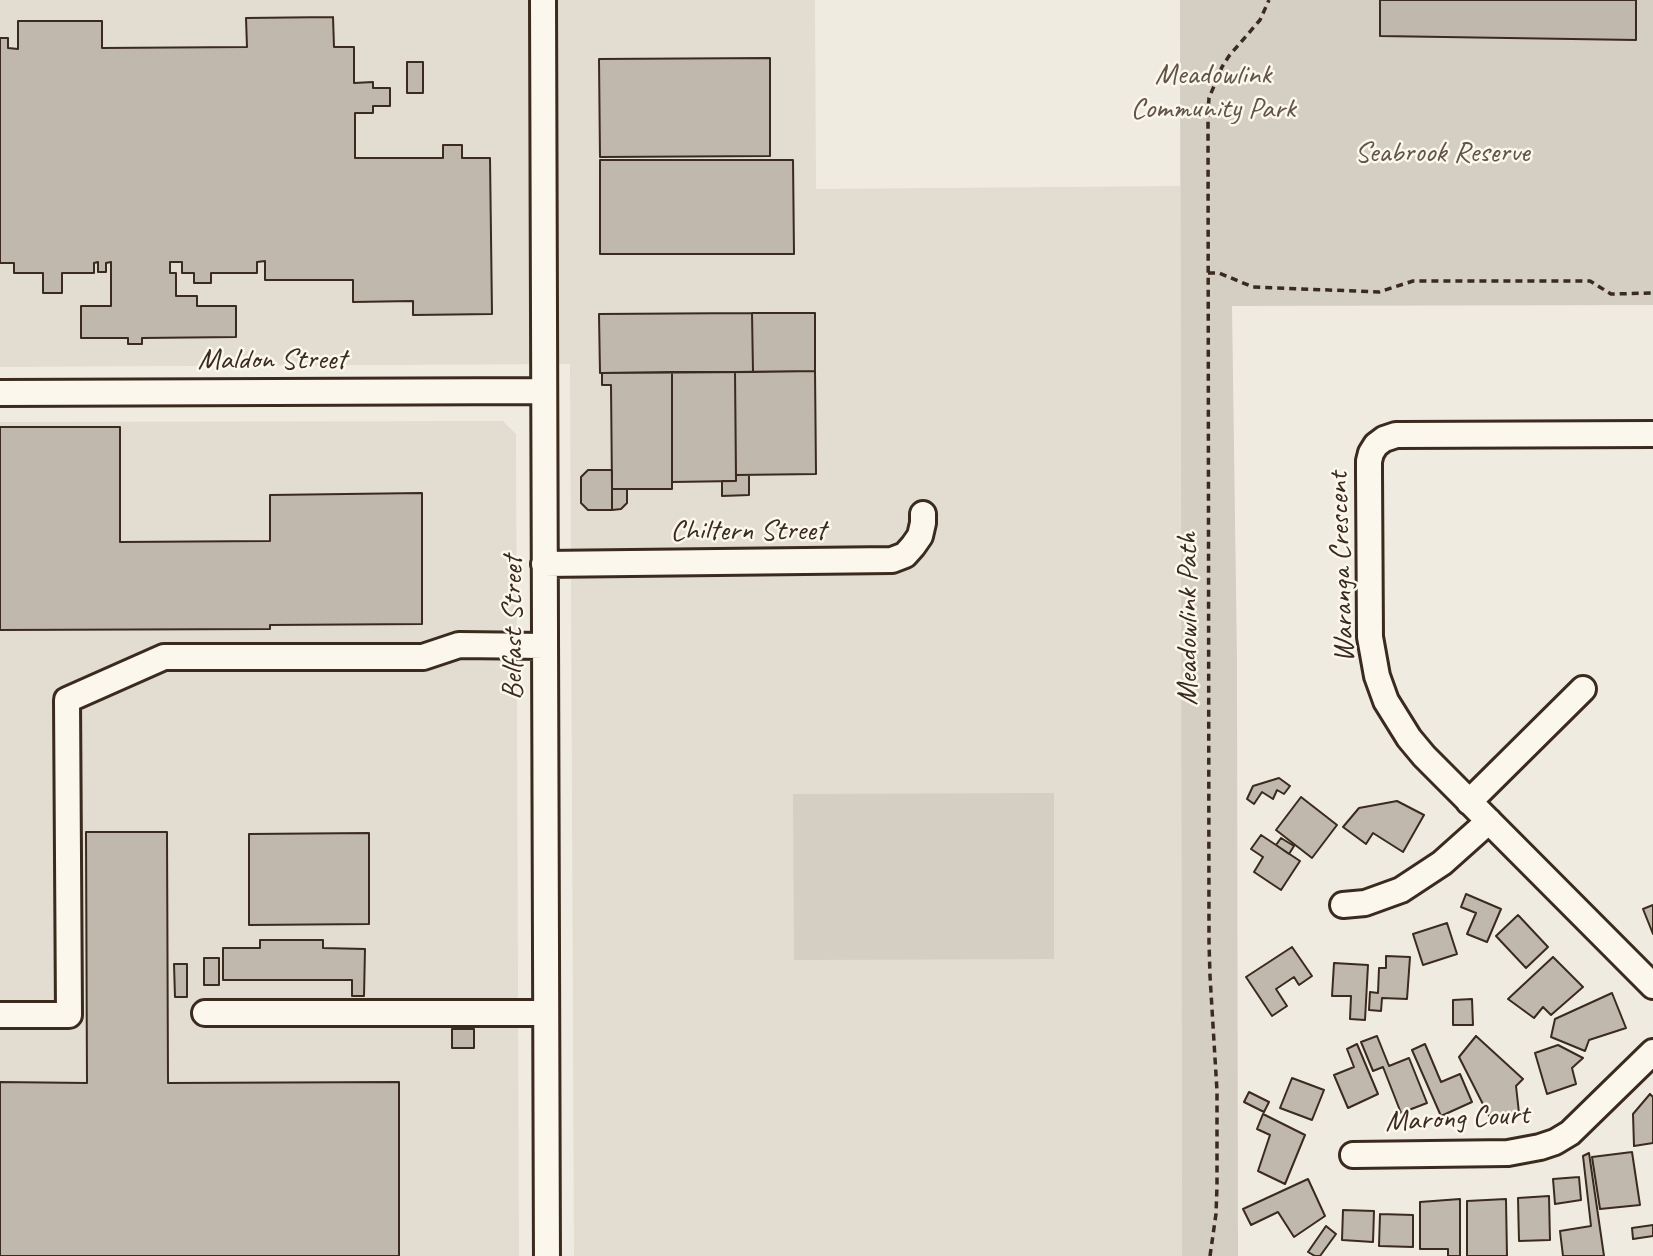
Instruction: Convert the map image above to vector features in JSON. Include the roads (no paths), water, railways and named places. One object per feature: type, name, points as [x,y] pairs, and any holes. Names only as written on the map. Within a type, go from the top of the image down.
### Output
[{"type":"street","name":"Belfast Street","points":[[542,0],[547,1256]]},
{"type":"street","name":"Maldon Street","points":[[0,393],[544,391]]},
{"type":"street","name":"Waranga Crescent","points":[[1653,434],[1396,435],[1376,445],[1369,461],[1369,611],[1372,653],[1386,701],[1424,757],[1653,986]]},
{"type":"street","name":"Chiltern Street","points":[[544,564],[879,562],[905,555],[919,536],[923,514]]},
{"type":"street","points":[[0,1015],[69,1015],[67,700],[164,657],[423,657],[459,645],[545,646]]},
{"type":"street","points":[[1469,802],[1583,689]]},
{"type":"street","points":[[1343,905],[1365,903],[1401,890],[1442,863],[1489,821]]},
{"type":"street","points":[[205,1013],[546,1013]]},
{"type":"street","name":"Marong Court","points":[[1353,1154],[1508,1153],[1548,1145],[1570,1133],[1653,1052]]},
{"type":"park label","name":"Meadowlink Community Park","points":[[1213,92]]},
{"type":"park label","name":"Seabrook Reserve","points":[[1442,153]]}]
